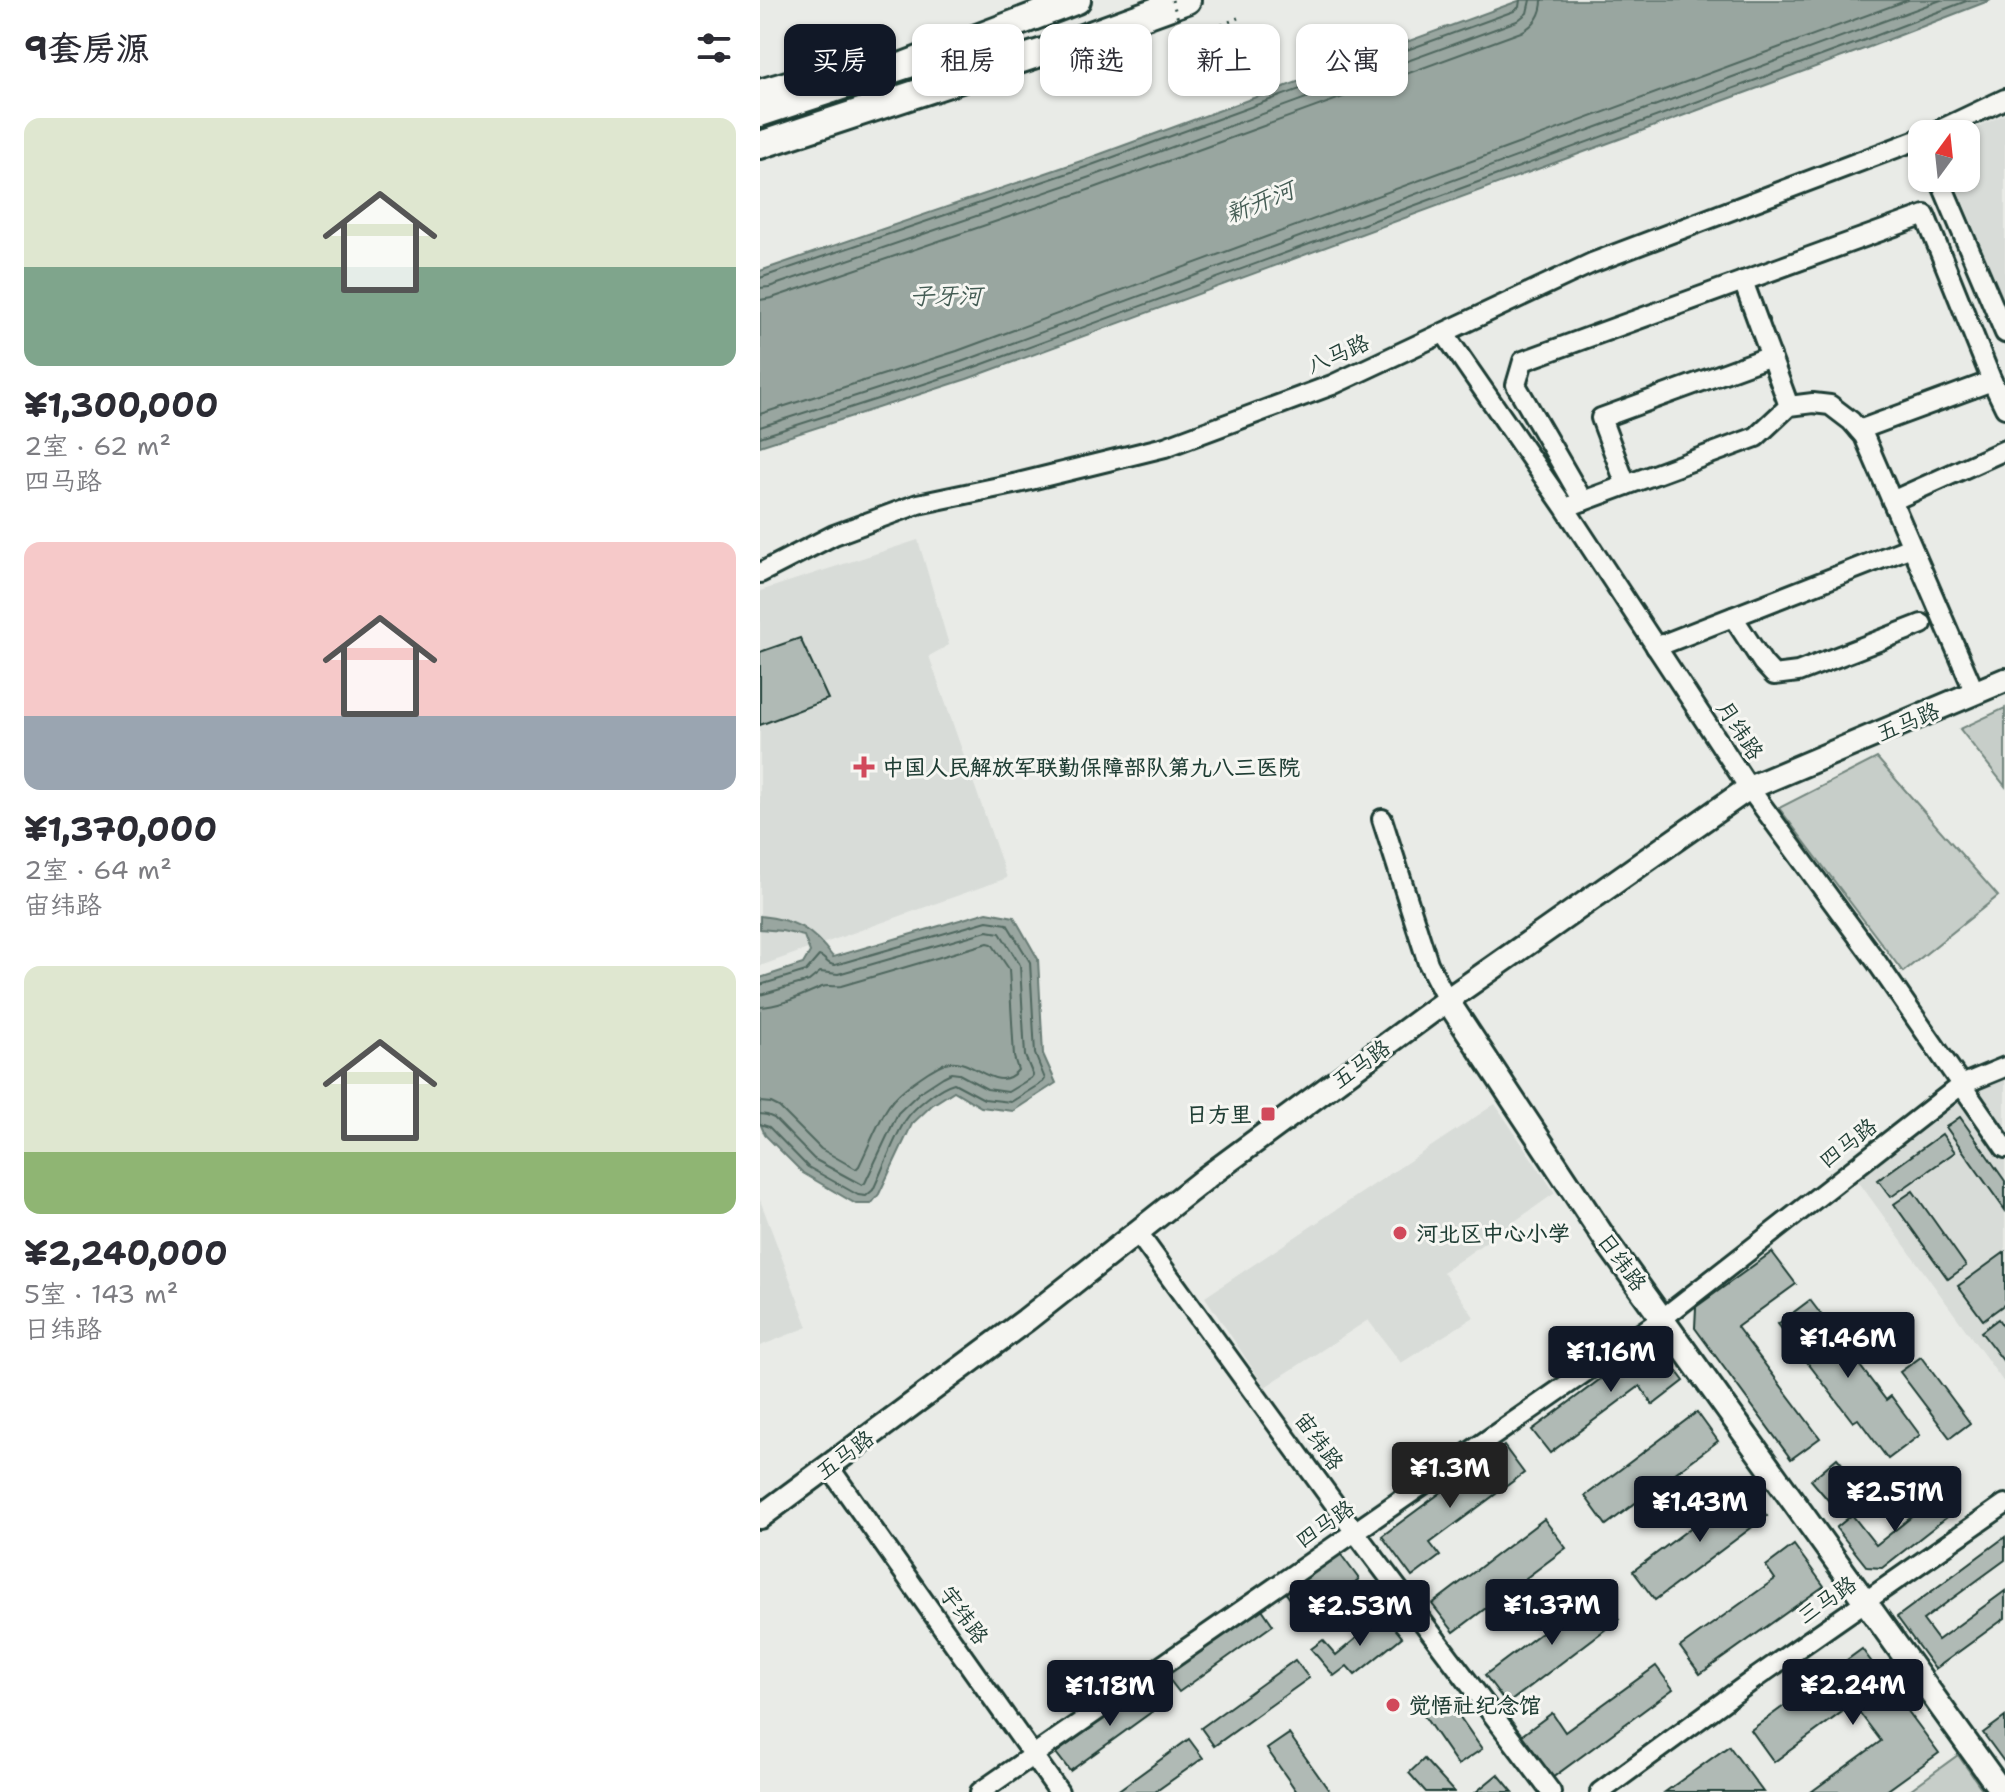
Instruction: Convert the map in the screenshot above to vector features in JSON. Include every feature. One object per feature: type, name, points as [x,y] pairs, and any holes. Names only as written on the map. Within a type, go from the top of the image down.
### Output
[{"type":"highway","points":[[760,93],[959,31],[1076,0]]},
{"type":"highway","points":[[760,113],[906,65],[1076,0]]},
{"type":"highway","points":[[1121,24],[1187,0]]},
{"type":"highway","points":[[760,145],[1040,53]]},
{"type":"highway","points":[[760,164],[953,96],[1040,54]]},
{"type":"main road","name":"五马路","points":[[760,1517],[1026,1320],[1207,1177],[1447,1000],[1749,788],[2005,680]]},
{"type":"main road","name":"日纬路","points":[[1447,1000],[1609,1245],[2002,1792]]},
{"type":"street","points":[[1961,120],[2005,99]]},
{"type":"street","name":"八马路","points":[[760,573],[834,535],[918,504],[1165,447],[1332,385],[1592,263],[1908,143]]},
{"type":"street","points":[[1945,192],[2005,333]]},
{"type":"street","points":[[1583,501],[1516,385],[1523,361],[1925,215],[2005,408]]},
{"type":"street","points":[[1743,281],[1789,406]]},
{"type":"street","name":"月纬路","points":[[1444,333],[1565,508],[1749,788],[1876,961],[2005,1148]]},
{"type":"street","points":[[1626,485],[1601,418],[1771,356]]},
{"type":"street","points":[[1859,430],[1992,381]]},
{"type":"street","points":[[1565,508],[1756,437],[1789,406],[1813,403],[1830,405],[1864,436],[1975,693]]},
{"type":"street","points":[[1892,501],[2005,450]]},
{"type":"street","points":[[1656,647],[1911,547]]},
{"type":"street","points":[[1733,617],[1774,675],[1798,672],[1922,624]]},
{"type":"street","name":"日纬路","points":[[1382,819],[1428,963],[1447,1000]]},
{"type":"street","name":"四马路","points":[[980,1792],[1663,1318],[1961,1085],[2005,1067]]},
{"type":"street","name":"宙纬路","points":[[1137,1232],[1355,1532],[1551,1792]]},
{"type":"street","name":"宇纬路","points":[[829,1467],[1059,1792]]},
{"type":"street","name":"三马路","points":[[1600,1792],[1757,1677],[2005,1504]]},
{"type":"path","points":[[1172,0],[1185,41],[1238,18]]},
{"type":"shaded area","points":[[2005,114],[2005,304],[1959,192],[1980,192],[1980,126]]},
{"type":"shaded area","name":"中国人民解放军联勤保障部队第九八三医院","points":[[918,540],[949,645],[929,656],[1007,878],[760,966],[760,591]]},
{"type":"shaded area","points":[[2005,708],[2005,786],[1960,729]]},
{"type":"shaded area","points":[[1877,758],[1998,896],[1903,972],[1779,808]]},
{"type":"shaded area","points":[[2005,1075],[2005,1384],[1858,1181],[1976,1086]]},
{"type":"shaded area","name":"河北区中心小学","points":[[1495,1104],[1555,1193],[1443,1272],[1474,1317],[1401,1363],[1368,1320],[1265,1387],[1205,1297]]},
{"type":"shaded area","points":[[760,1200],[808,1327],[760,1346]]},
{"type":"shaded area","points":[[1958,1755],[1984,1792],[1907,1792]]},
{"type":"water","name":"子牙河","points":[[1521,0],[1991,0],[967,379],[760,446],[760,271],[1084,160],[1259,96],[1280,96],[1280,88],[1296,82],[1296,96],[1408,96],[1408,41]]},
{"type":"water","points":[[987,912],[1014,917],[1038,959],[1043,1054],[1056,1083],[1013,1111],[981,1107],[954,1091],[932,1105],[912,1124],[879,1194],[871,1204],[856,1204],[803,1173],[765,1135],[760,1123],[760,978],[803,964],[810,952],[804,936],[760,929],[760,916],[802,927],[833,957]]},
{"type":"building","points":[[800,638],[828,699],[760,725],[760,652]]},
{"type":"building","points":[[1960,1117],[2005,1181],[2005,1210],[1946,1127]]},
{"type":"building","points":[[1942,1134],[1955,1152],[1891,1197],[1878,1180]]},
{"type":"building","points":[[1913,1191],[1966,1266],[1948,1279],[1894,1204]]},
{"type":"building","points":[[1772,1252],[1796,1284],[1737,1327],[1820,1438],[1791,1459],[1695,1328],[1696,1307]]},
{"type":"building","points":[[2005,1252],[2005,1304],[1983,1320],[1958,1286]]},
{"type":"building","points":[[1810,1300],[1886,1400],[1891,1396],[1920,1435],[1888,1459],[1858,1419],[1853,1422],[1778,1324]]},
{"type":"building","points":[[1998,1319],[2005,1329],[2005,1363],[1981,1332]]},
{"type":"building","points":[[1653,1340],[1684,1381],[1653,1405],[1640,1386],[1550,1453],[1532,1430]]},
{"type":"building","points":[[1921,1357],[1970,1423],[1950,1438],[1900,1372]]},
{"type":"building","points":[[1697,1412],[1718,1441],[1606,1525],[1585,1496]]},
{"type":"building","points":[[1504,1446],[1524,1473],[1430,1543],[1440,1556],[1412,1577],[1382,1536]]},
{"type":"building","points":[[1837,1458],[1860,1485],[1834,1507],[1811,1480]]},
{"type":"building","points":[[1745,1487],[1767,1516],[1655,1600],[1633,1571]]},
{"type":"building","points":[[1942,1493],[1956,1510],[1882,1568],[1867,1567],[1836,1528],[1852,1515],[1876,1545]]},
{"type":"building","points":[[1544,1519],[1566,1548],[1454,1632],[1432,1604]]},
{"type":"building","points":[[2005,1537],[2005,1560],[1923,1620],[1938,1640],[2005,1591],[2005,1618],[1935,1669],[1897,1617]]},
{"type":"building","points":[[1794,1545],[1824,1586],[1700,1674],[1680,1647],[1775,1579],[1766,1566]]},
{"type":"building","points":[[1339,1552],[1359,1579],[1305,1619],[1285,1592]]},
{"type":"building","points":[[1597,1591],[1619,1619],[1507,1704],[1485,1675]]},
{"type":"building","points":[[1260,1606],[1273,1625],[1179,1692],[1165,1674]]},
{"type":"building","points":[[1384,1615],[1402,1637],[1355,1675],[1347,1666],[1334,1676],[1311,1649],[1323,1640],[1336,1655]]},
{"type":"building","points":[[1862,1649],[1939,1753],[1885,1792],[1811,1792],[1881,1741],[1853,1704],[1774,1762],[1751,1730]]},
{"type":"building","points":[[1295,1660],[1309,1678],[1214,1746],[1201,1728]]},
{"type":"building","points":[[1656,1666],[1673,1689],[1552,1778],[1521,1736],[1552,1713],[1565,1732]]},
{"type":"building","points":[[1151,1685],[1164,1703],[1070,1771],[1056,1753]]},
{"type":"building","points":[[1446,1697],[1482,1749],[1458,1765],[1422,1713]]},
{"type":"building","points":[[2005,1717],[2005,1763],[1983,1733]]},
{"type":"building","points":[[1289,1734],[1330,1792],[1297,1792],[1267,1749]]},
{"type":"building","points":[[1189,1739],[1203,1758],[1155,1792],[1116,1792]]},
{"type":"building","points":[[1729,1746],[1763,1792],[1665,1792]]},
{"type":"building","points":[[1424,1759],[1454,1792],[1426,1792],[1409,1773]]},
{"type":"building","points":[[1498,1774],[1513,1792],[1476,1792]]},
{"type":"place","name":"中国人民解放军联勤保障部队第九八三医院","points":[[864,767]]},
{"type":"place","name":"日方里","points":[[1268,1114]]},
{"type":"place","name":"河北区中心小学","points":[[1400,1233]]},
{"type":"place","name":"觉悟社纪念馆","points":[[1393,1705]]},
{"type":"water label","name":"新开河","points":[[1260,202]]}]
